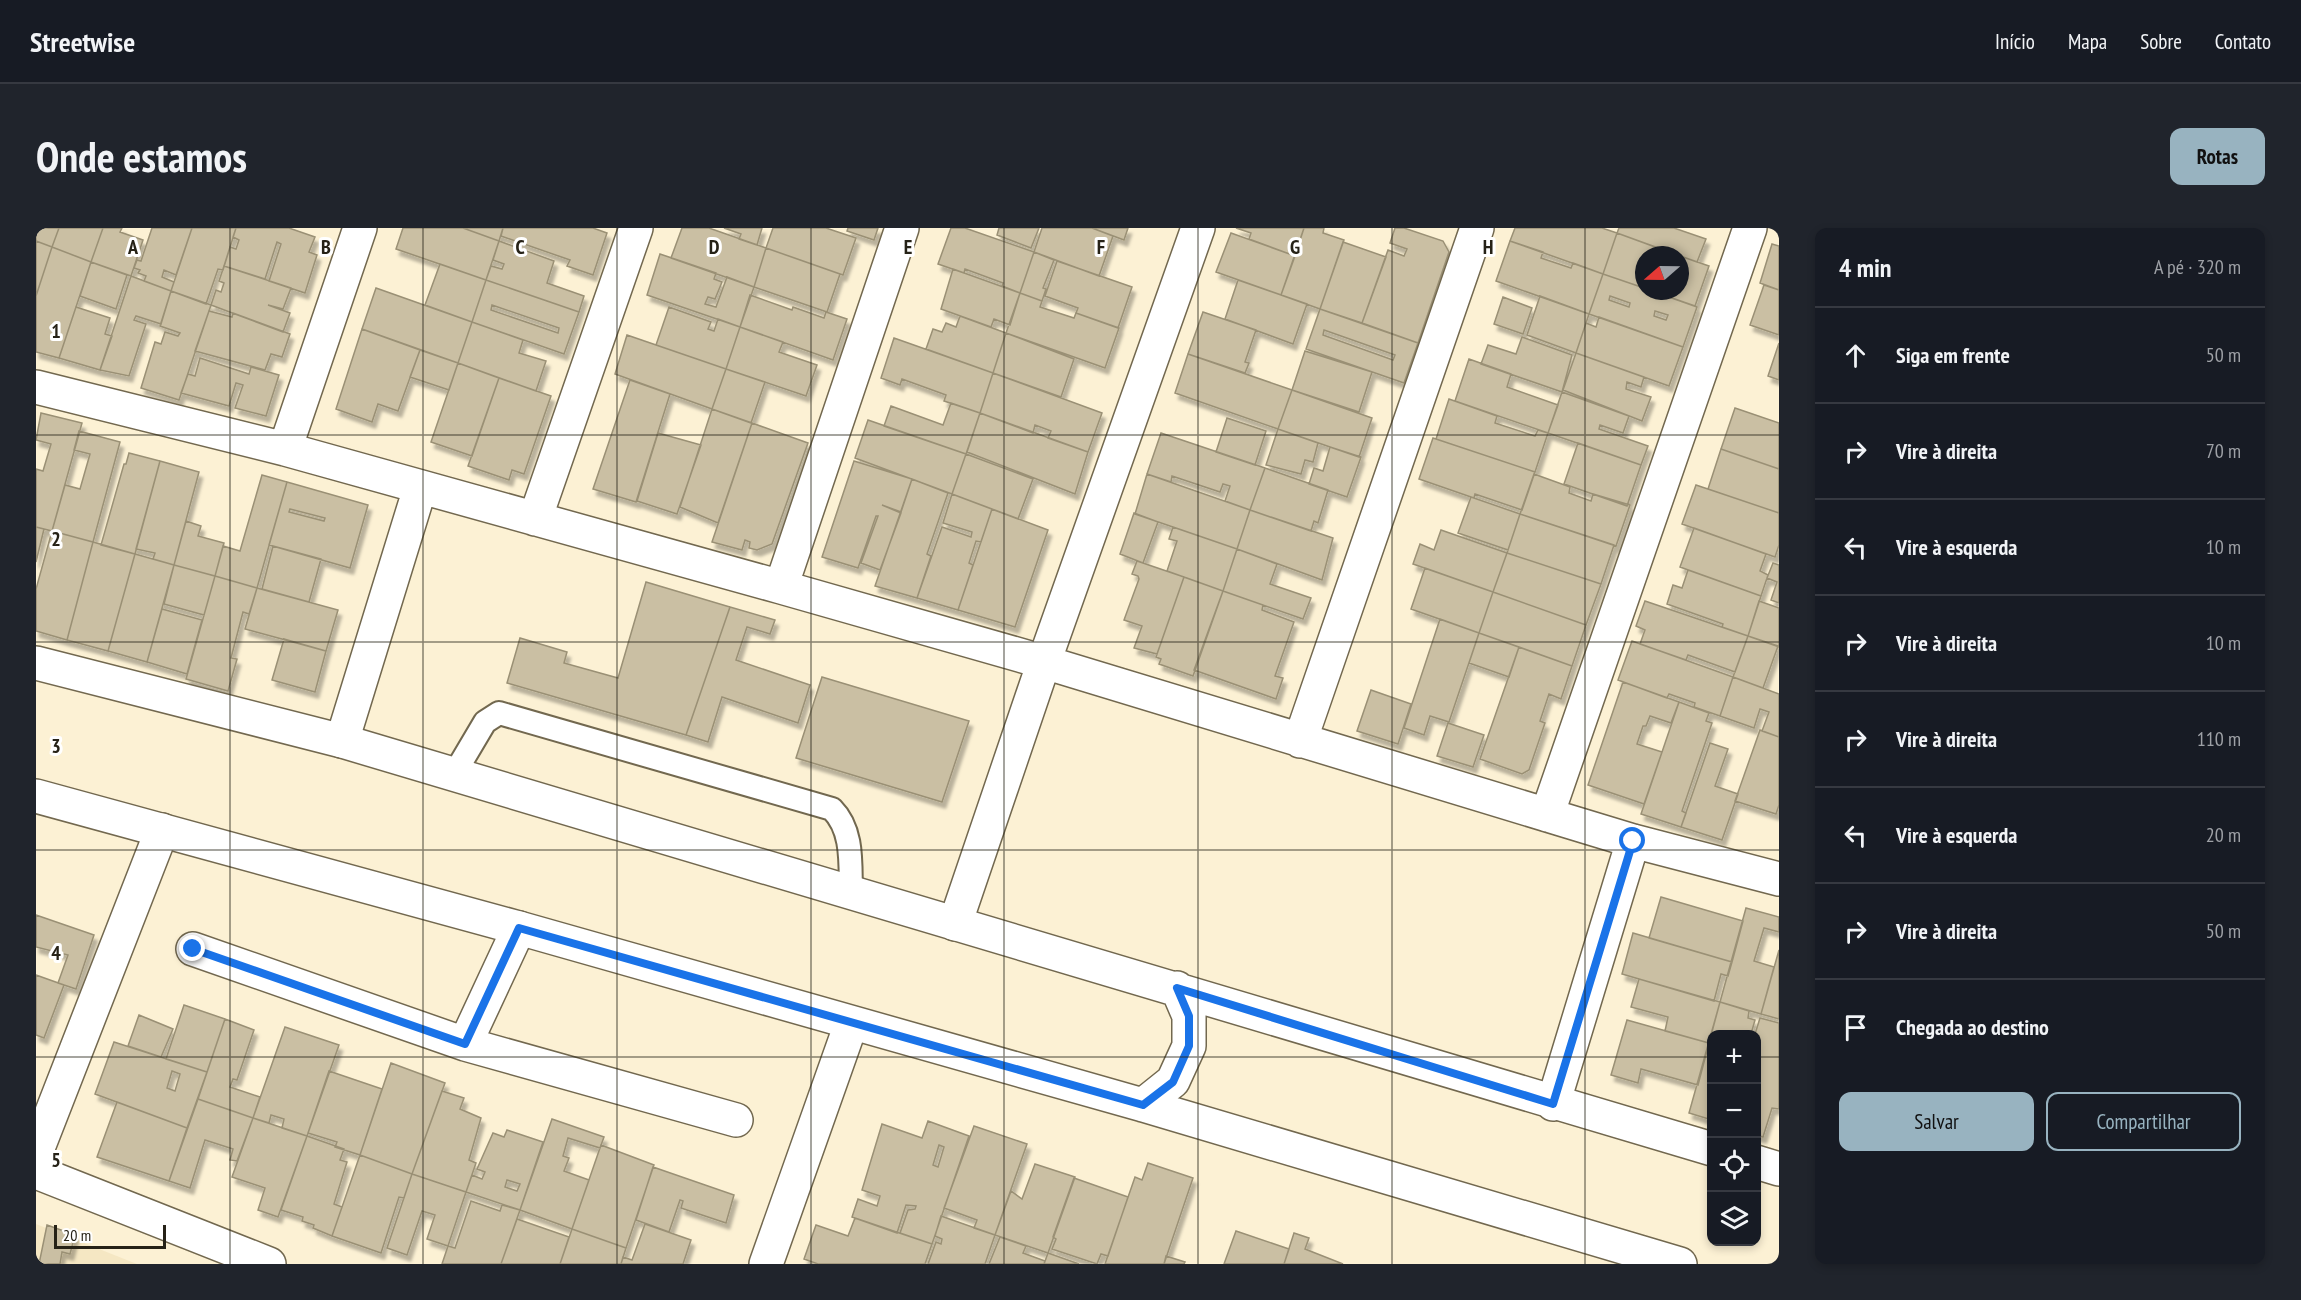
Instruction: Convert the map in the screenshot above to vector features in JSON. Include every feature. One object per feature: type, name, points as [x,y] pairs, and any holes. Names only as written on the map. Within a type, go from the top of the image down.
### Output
[{"type":"street","points":[[285,449],[360,228]]},
{"type":"street","points":[[535,519],[636,228]]},
{"type":"street","points":[[781,587],[902,228]]},
{"type":"street","points":[[954,924],[1198,228]]},
{"type":"street","points":[[1300,741],[1476,228]]},
{"type":"street","points":[[1547,815],[1750,228]]},
{"type":"street","points":[[36,387],[285,449],[781,587],[1044,662],[1633,841],[1779,879]]},
{"type":"street","points":[[342,741],[420,488]]},
{"type":"street","points":[[36,663],[342,741],[851,895],[1177,988],[1553,1104],[1707,1148]]},
{"type":"street","points":[[36,796],[519,928],[1143,1105],[1648,1259],[1680,1264]]},
{"type":"street","points":[[36,1153],[162,830]]},
{"type":"street","points":[[1553,1104],[1633,841]]},
{"type":"street","points":[[465,1044],[519,928]]},
{"type":"street","points":[[193,949],[465,1044],[736,1120]]},
{"type":"street","points":[[1143,1105],[1173,1082],[1189,1046],[1189,1016],[1177,988]]},
{"type":"street","points":[[766,1264],[851,1024]]},
{"type":"street","points":[[1761,1164],[1779,1169]]},
{"type":"street","points":[[36,1172],[269,1264]]},
{"type":"lane","points":[[453,776],[485,722],[499,712],[832,809],[844,820],[848,835],[851,895]]},
{"type":"shaded area","points":[[36,1224],[137,1264],[36,1264]]},
{"type":"building","points":[[36,228],[59,228],[52,247],[36,241]]},
{"type":"building","points":[[59,228],[103,228],[91,262],[52,247]]},
{"type":"building","points":[[103,228],[122,228],[120,232],[143,240],[131,276],[91,262]]},
{"type":"building","points":[[152,228],[192,228],[176,275],[164,270],[162,277],[174,282],[171,291],[144,281],[146,276],[138,273],[140,270],[134,268],[137,260],[141,261]]},
{"type":"building","points":[[192,228],[236,228],[223,270],[218,269],[206,304],[171,291]]},
{"type":"building","points":[[236,228],[289,228],[315,237],[309,252],[317,255],[305,293],[269,281],[281,244],[277,242],[265,279],[224,266],[230,247],[236,249],[239,240],[233,237]]},
{"type":"building","points":[[403,228],[463,228],[499,241],[486,280],[396,249]]},
{"type":"building","points":[[463,228],[503,228],[499,241]]},
{"type":"building","points":[[503,228],[593,228],[607,233],[593,275],[567,266],[570,260],[501,236]]},
{"type":"building","points":[[682,228],[709,228],[766,248],[754,287],[671,258]]},
{"type":"building","points":[[724,228],[762,228],[757,245],[739,239],[741,234]]},
{"type":"building","points":[[773,228],[826,228],[856,238],[843,275],[766,248]]},
{"type":"building","points":[[848,228],[878,228],[874,240],[847,231]]},
{"type":"building","points":[[951,228],[965,228],[1034,252],[1020,293],[1002,286],[1003,283],[965,269],[964,273],[938,264]]},
{"type":"building","points":[[999,228],[1039,228],[1031,248],[997,235]]},
{"type":"building","points":[[1042,228],[1092,228],[1113,236],[1099,276],[1034,252]]},
{"type":"building","points":[[1092,228],[1128,228],[1124,240]]},
{"type":"building","points":[[1236,228],[1304,228],[1295,256],[1249,239],[1251,233]]},
{"type":"building","points":[[1304,228],[1324,228],[1323,233],[1344,240],[1320,309],[1281,295]]},
{"type":"building","points":[[1395,228],[1404,228],[1443,241],[1449,252],[1418,343],[1362,323],[1388,250],[1404,256],[1407,249],[1390,243]]},
{"type":"building","points":[[1515,228],[1602,228],[1617,233],[1603,274],[1510,241]]},
{"type":"building","points":[[1619,228],[1674,228],[1706,239],[1697,262],[1689,259],[1689,246],[1653,246],[1617,233]]},
{"type":"building","points":[[1231,233],[1295,256],[1281,295],[1216,272]]},
{"type":"building","points":[[1617,233],[1652,246],[1635,246],[1635,285],[1603,274]]},
{"type":"building","points":[[36,241],[52,247],[36,296]]},
{"type":"building","points":[[499,241],[554,261],[547,283],[584,296],[579,312],[486,280],[491,266],[502,269],[504,264],[493,260]]},
{"type":"building","points":[[1510,241],[1543,252],[1541,258],[1571,268],[1573,263],[1603,274],[1589,314],[1496,281]]},
{"type":"building","points":[[1343,242],[1386,257],[1362,323],[1320,309]]},
{"type":"building","points":[[1772,244],[1779,246],[1779,290],[1760,283]]},
{"type":"building","points":[[52,247],[91,262],[59,358],[36,352],[36,296]]},
{"type":"building","points":[[766,248],[840,274],[827,312],[754,287]]},
{"type":"building","points":[[1034,252],[1054,260],[1043,288],[1046,289],[1042,301],[1020,293]]},
{"type":"building","points":[[660,254],[716,273],[714,279],[722,282],[715,299],[708,297],[705,304],[716,307],[727,277],[754,287],[740,327],[647,295]]},
{"type":"building","points":[[1689,259],[1709,266],[1695,306],[1678,300],[1689,300]]},
{"type":"building","points":[[1057,261],[1132,287],[1118,328],[1076,313],[1078,308],[1045,296]]},
{"type":"building","points":[[91,262],[127,275],[116,309],[80,296]]},
{"type":"building","points":[[440,264],[486,280],[472,322],[425,305]]},
{"type":"building","points":[[224,266],[291,288],[283,309],[268,305],[290,313],[283,332],[211,305],[216,290],[221,292],[224,283],[219,281]]},
{"type":"building","points":[[953,269],[1020,293],[1010,325],[994,319],[991,327],[941,309]]},
{"type":"building","points":[[1603,274],[1635,285],[1635,300],[1677,300],[1697,307],[1683,347],[1589,314]],"holes":[[[1610,296],[1630,303],[1629,307],[1609,300]],[[1655,311],[1668,315],[1666,320],[1654,316]]]},
{"type":"building","points":[[131,276],[171,291],[161,324],[136,316],[134,320],[146,324],[129,376],[100,370]]},
{"type":"building","points":[[486,280],[579,312],[564,354],[472,322]],"holes":[[[492,305],[559,328],[558,333],[491,310]]]},
{"type":"building","points":[[1238,280],[1307,304],[1293,344],[1225,319]]},
{"type":"building","points":[[1764,285],[1779,290],[1779,335],[1750,325]]},
{"type":"building","points":[[376,288],[472,322],[458,363],[362,329]]},
{"type":"building","points":[[171,291],[211,305],[179,400],[141,388],[155,342],[161,344],[165,332],[178,336],[180,333],[160,326]]},
{"type":"building","points":[[1020,293],[1042,301],[1040,307],[1074,318],[1076,313],[1119,328],[1105,368],[1006,333]]},
{"type":"building","points":[[750,295],[792,310],[793,307],[824,318],[826,312],[847,319],[833,360],[740,327]]},
{"type":"building","points":[[1540,296],[1589,314],[1576,353],[1527,335]]},
{"type":"building","points":[[1503,297],[1532,308],[1523,334],[1494,324]]},
{"type":"building","points":[[76,307],[110,318],[105,334],[112,336],[100,370],[59,358]]},
{"type":"building","points":[[669,307],[711,322],[708,329],[714,331],[718,319],[740,327],[726,369],[656,345]]},
{"type":"building","points":[[1320,309],[1418,343],[1404,383],[1306,349]],"holes":[[[1324,330],[1395,355],[1393,360],[1323,335]]]},
{"type":"building","points":[[209,311],[232,317],[233,313],[290,334],[282,357],[271,354],[265,370],[195,351]]},
{"type":"building","points":[[1203,312],[1256,330],[1245,362],[1249,363],[1245,373],[1188,354]]},
{"type":"building","points":[[960,316],[1006,333],[993,373],[926,349],[933,329],[942,332],[946,323],[956,327]]},
{"type":"building","points":[[1599,317],[1683,347],[1669,386],[1576,353],[1586,323],[1596,327]]},
{"type":"building","points":[[472,322],[523,340],[519,353],[546,361],[536,391],[458,363]]},
{"type":"building","points":[[740,327],[783,342],[779,352],[817,365],[806,396],[726,369]]},
{"type":"building","points":[[362,329],[420,350],[398,411],[378,404],[372,422],[336,409]]},
{"type":"building","points":[[1006,333],[1074,359],[1061,397],[993,373]]},
{"type":"building","points":[[627,335],[726,369],[712,409],[615,374]]},
{"type":"building","points":[[1522,337],[1572,355],[1562,392],[1481,364],[1488,345],[1516,354]]},
{"type":"building","points":[[894,338],[993,373],[980,413],[944,401],[946,395],[902,379],[900,385],[881,378]]},
{"type":"building","points":[[1779,343],[1779,380],[1768,376]]},
{"type":"building","points":[[420,350],[458,363],[449,390],[410,377]]},
{"type":"building","points":[[1305,351],[1372,372],[1359,412],[1292,390]]},
{"type":"building","points":[[1576,353],[1644,377],[1641,387],[1627,382],[1626,389],[1651,397],[1642,421],[1563,390]]},
{"type":"building","points":[[1188,354],[1292,390],[1278,429],[1175,393]]},
{"type":"building","points":[[200,358],[249,374],[251,367],[279,375],[266,416],[235,408],[243,385],[236,383],[229,406],[181,393],[188,374],[195,376]]},
{"type":"building","points":[[1469,359],[1511,374],[1507,387],[1558,405],[1548,433],[1455,401]]},
{"type":"building","points":[[458,363],[499,378],[472,456],[431,442]]},
{"type":"building","points":[[726,369],[765,382],[751,423],[712,409]]},
{"type":"building","points":[[993,373],[1102,413],[1088,452],[1048,438],[1051,431],[1035,425],[1033,433],[980,413]]},
{"type":"building","points":[[499,378],[551,396],[524,474],[512,470],[509,480],[468,466]]},
{"type":"building","points":[[630,380],[670,394],[636,502],[593,489]]},
{"type":"building","points":[[1292,390],[1372,418],[1359,457],[1278,429]]},
{"type":"building","points":[[1562,392],[1629,416],[1623,433],[1600,425],[1599,429],[1648,446],[1641,465],[1548,433]]},
{"type":"building","points":[[1449,399],[1497,416],[1495,423],[1535,436],[1538,430],[1548,433],[1535,472],[1436,439]]},
{"type":"building","points":[[951,403],[980,413],[966,454],[884,426],[891,406],[943,425]]},
{"type":"building","points":[[1735,408],[1779,423],[1779,469],[1721,449]]},
{"type":"building","points":[[712,409],[752,423],[718,523],[680,507]]},
{"type":"building","points":[[41,413],[82,423],[52,531],[36,527],[36,469],[43,471],[51,444],[36,440]]},
{"type":"building","points":[[980,413],[1088,452],[1075,494],[967,452]]},
{"type":"building","points":[[1227,418],[1266,431],[1255,465],[1216,452]]},
{"type":"building","points":[[868,420],[966,454],[952,494],[855,458]]},
{"type":"building","points":[[752,423],[808,443],[772,544],[757,550],[749,548],[750,542],[745,540],[742,550],[712,542]]},
{"type":"building","points":[[1278,429],[1318,443],[1313,462],[1305,460],[1301,474],[1266,465]]},
{"type":"building","points":[[79,431],[120,442],[93,542],[52,531],[65,485],[80,489],[90,454],[74,450]]},
{"type":"building","points":[[658,433],[701,445],[677,514],[637,501]]},
{"type":"building","points":[[1161,433],[1265,468],[1250,510],[1225,501],[1230,486],[1223,484],[1220,492],[1172,476],[1171,482],[1147,474]]},
{"type":"building","points":[[1433,438],[1535,472],[1522,510],[1475,494],[1474,498],[1419,479]]},
{"type":"building","points":[[1578,443],[1641,465],[1627,506],[1564,484]]},
{"type":"building","points":[[1330,447],[1361,457],[1347,497],[1309,484],[1314,468],[1323,471]]},
{"type":"building","points":[[1721,449],[1779,469],[1779,513],[1708,489]]},
{"type":"building","points":[[129,453],[160,461],[135,554],[101,545]]},
{"type":"building","points":[[966,454],[1033,479],[1018,519],[952,494]]},
{"type":"building","points":[[160,461],[199,472],[174,565],[153,559],[155,553],[136,549]]},
{"type":"building","points":[[854,461],[912,479],[901,512],[882,505],[901,513],[880,570],[861,563],[878,516],[876,516],[858,568],[822,557]]},
{"type":"building","points":[[1265,468],[1328,490],[1318,523],[1314,521],[1311,531],[1250,510]]},
{"type":"building","points":[[1147,474],[1250,510],[1237,549],[1135,514]]},
{"type":"building","points":[[1534,474],[1570,487],[1569,493],[1591,501],[1593,494],[1630,505],[1616,546],[1520,514]]},
{"type":"building","points":[[262,475],[287,482],[257,588],[215,576],[223,546],[240,551]]},
{"type":"building","points":[[912,479],[948,493],[927,554],[931,556],[917,598],[875,586]]},
{"type":"building","points":[[287,482],[368,505],[350,568],[269,545]],"holes":[[[290,509],[325,518],[324,521],[289,512]]]},
{"type":"building","points":[[1696,485],[1779,513],[1779,545],[1775,557],[1682,524]]},
{"type":"building","points":[[952,494],[992,509],[981,542],[976,541],[969,563],[973,565],[958,610],[917,598],[942,527],[971,537],[972,532],[943,523]]},
{"type":"building","points":[[1471,497],[1520,514],[1508,550],[1458,533]]},
{"type":"building","points":[[992,509],[1048,530],[1015,627],[958,610]]},
{"type":"building","points":[[1250,510],[1333,538],[1322,580],[1237,549]]},
{"type":"building","points":[[1134,513],[1158,522],[1143,563],[1120,554]]},
{"type":"building","points":[[1520,514],[1614,545],[1601,584],[1507,553]]},
{"type":"building","points":[[186,521],[201,526],[198,536],[224,543],[215,576],[174,565]]},
{"type":"building","points":[[36,527],[44,529],[36,562]]},
{"type":"building","points":[[1173,527],[1237,549],[1223,591],[1167,571],[1177,541],[1169,539]]},
{"type":"building","points":[[1694,528],[1766,554],[1760,571],[1768,575],[1761,596],[1680,567]]},
{"type":"building","points":[[1441,530],[1507,553],[1493,592],[1413,564],[1420,544],[1434,550]]},
{"type":"building","points":[[52,531],[93,542],[67,640],[36,631],[36,589]]},
{"type":"building","points":[[93,542],[135,554],[108,651],[67,640]]},
{"type":"building","points":[[273,546],[321,559],[309,602],[262,589]]},
{"type":"building","points":[[1237,549],[1277,564],[1270,584],[1311,598],[1303,619],[1223,591]]},
{"type":"building","points":[[1507,553],[1601,584],[1586,625],[1493,592]]},
{"type":"building","points":[[135,554],[174,565],[147,662],[108,651]]},
{"type":"building","points":[[1137,561],[1184,577],[1157,654],[1134,648],[1142,626],[1124,620],[1139,579],[1138,576],[1132,574]]},
{"type":"building","points":[[1773,563],[1779,565],[1779,603],[1771,600],[1777,582],[1767,578]]},
{"type":"building","points":[[174,565],[215,576],[204,615],[164,604]]},
{"type":"building","points":[[1425,568],[1493,592],[1479,633],[1411,609]]},
{"type":"building","points":[[1688,570],[1761,596],[1748,636],[1722,627],[1723,624],[1667,604],[1673,585],[1682,588]]},
{"type":"building","points":[[215,576],[257,588],[249,614],[243,612],[231,658],[237,659],[228,691],[186,679]]},
{"type":"building","points":[[1184,577],[1223,591],[1193,676],[1159,664],[1161,659],[1156,657]]},
{"type":"building","points":[[646,582],[730,607],[686,735],[507,683],[520,638],[567,652],[564,663],[618,678]]},
{"type":"building","points":[[257,588],[338,610],[326,651],[245,629]]},
{"type":"building","points":[[1223,591],[1263,605],[1262,610],[1294,622],[1275,676],[1283,678],[1276,699],[1194,670]]},
{"type":"building","points":[[1493,592],[1586,625],[1572,666],[1479,633]]},
{"type":"building","points":[[1645,601],[1748,636],[1735,672],[1688,655],[1686,660],[1640,644],[1645,630],[1636,626]]},
{"type":"building","points":[[1759,601],[1779,608],[1779,647],[1748,636]]},
{"type":"building","points":[[730,607],[775,620],[770,634],[747,627],[736,660],[810,685],[798,723],[722,697],[708,742],[686,735]]},
{"type":"building","points":[[162,609],[202,620],[187,674],[147,662]]},
{"type":"building","points":[[1440,619],[1479,633],[1449,722],[1430,716],[1424,735],[1404,728]]},
{"type":"building","points":[[1479,633],[1519,647],[1509,677],[1469,663]]},
{"type":"building","points":[[1748,636],[1778,646],[1763,688],[1733,677]]},
{"type":"building","points":[[284,639],[326,651],[315,692],[272,680]]},
{"type":"building","points":[[1632,641],[1733,677],[1720,716],[1694,707],[1695,703],[1669,694],[1667,698],[1618,680]]},
{"type":"building","points":[[1519,647],[1572,666],[1561,699],[1549,694],[1540,721],[1545,723],[1529,770],[1522,774],[1480,759]]},
{"type":"building","points":[[822,677],[969,721],[942,802],[796,758]]},
{"type":"building","points":[[1733,677],[1779,694],[1779,737],[1762,731],[1769,712],[1760,709],[1754,728],[1720,716]]},
{"type":"building","points":[[1623,682],[1679,702],[1671,723],[1650,716],[1646,726],[1643,726],[1637,744],[1662,752],[1644,804],[1588,785]]},
{"type":"building","points":[[1371,690],[1411,704],[1398,744],[1357,731]]},
{"type":"building","points":[[1679,702],[1709,713],[1706,721],[1712,723],[1682,811],[1686,813],[1681,827],[1641,814]]},
{"type":"building","points":[[1448,723],[1484,735],[1473,767],[1437,756]]},
{"type":"building","points":[[1760,730],[1779,737],[1779,805],[1776,814],[1735,801]]},
{"type":"building","points":[[1710,743],[1728,749],[1715,786],[1738,794],[1722,840],[1681,827]]},
{"type":"building","points":[[1661,897],[1743,921],[1732,962],[1649,938]]},
{"type":"building","points":[[1746,908],[1779,917],[1779,932],[1764,928],[1754,961],[1774,967],[1761,1014],[1720,1002]]},
{"type":"building","points":[[36,915],[94,935],[76,989],[58,983],[68,955],[36,947]]},
{"type":"building","points":[[1633,933],[1732,962],[1728,976],[1721,974],[1714,1001],[1622,974]]},
{"type":"building","points":[[1779,950],[1779,1019],[1761,1014]]},
{"type":"building","points":[[36,975],[64,985],[44,1038],[36,1035]]},
{"type":"building","points":[[1639,979],[1720,1002],[1712,1030],[1707,1030],[1707,1042],[1665,1031],[1668,1017],[1631,1007]]},
{"type":"building","points":[[1720,1002],[1749,1011],[1748,1018],[1755,1020],[1752,1030],[1712,1030]]},
{"type":"building","points":[[184,1005],[225,1019],[207,1072],[166,1059]]},
{"type":"building","points":[[139,1015],[173,1029],[161,1057],[128,1046]]},
{"type":"building","points":[[1760,1018],[1779,1023],[1779,1109],[1772,1108],[1763,1137],[1761,1136],[1761,1030],[1756,1030]]},
{"type":"building","points":[[225,1019],[254,1030],[237,1080],[233,1079],[230,1087],[260,1097],[253,1118],[198,1099]]},
{"type":"building","points":[[1627,1020],[1707,1042],[1698,1085],[1641,1069],[1638,1083],[1611,1075]]},
{"type":"building","points":[[285,1027],[339,1045],[307,1136],[282,1128],[284,1119],[271,1115],[269,1123],[253,1118]]},
{"type":"building","points":[[114,1042],[207,1072],[187,1128],[95,1094]],"holes":[[[172,1071],[180,1074],[175,1091],[167,1088]]]},
{"type":"building","points":[[1707,1049],[1707,1118],[1689,1113]]},
{"type":"building","points":[[391,1063],[445,1083],[412,1174],[360,1155]]},
{"type":"building","points":[[329,1071],[382,1089],[360,1155],[335,1147],[337,1142],[308,1133]]},
{"type":"building","points":[[442,1091],[464,1098],[460,1109],[481,1118],[469,1160],[476,1163],[466,1192],[412,1174]]},
{"type":"building","points":[[198,1099],[253,1118],[237,1161],[230,1160],[233,1149],[205,1140],[190,1188],[169,1181]]},
{"type":"building","points":[[117,1102],[187,1128],[169,1181],[97,1157]]},
{"type":"building","points":[[253,1118],[307,1136],[278,1217],[258,1210],[265,1188],[232,1177]]},
{"type":"building","points":[[552,1119],[604,1137],[600,1148],[568,1138],[563,1156],[569,1158],[564,1171],[589,1180],[572,1229],[520,1210]]},
{"type":"building","points":[[928,1121],[969,1136],[932,1244],[900,1233],[908,1210],[915,1209],[916,1206],[906,1205],[897,1233],[852,1217],[858,1199],[877,1206],[880,1196],[862,1190],[882,1124],[922,1138]],"holes":[[[939,1145],[944,1147],[938,1167],[933,1165]]]},
{"type":"building","points":[[974,1126],[1027,1144],[995,1235],[974,1228],[977,1220],[944,1208]]},
{"type":"building","points":[[507,1130],[543,1142],[520,1210],[466,1192],[472,1175],[482,1179],[485,1172],[477,1169],[493,1133],[504,1137]],"holes":[[[507,1180],[520,1184],[517,1191],[505,1187]]]},
{"type":"building","points":[[307,1136],[344,1149],[340,1160],[347,1162],[334,1204],[342,1207],[332,1236],[302,1221],[303,1217],[281,1210]]},
{"type":"building","points":[[601,1145],[654,1165],[626,1248],[572,1229]]},
{"type":"building","points":[[360,1155],[412,1174],[404,1198],[399,1197],[381,1253],[332,1236]]},
{"type":"building","points":[[1148,1163],[1193,1178],[1164,1264],[1105,1264],[1135,1177],[1142,1180]]},
{"type":"building","points":[[1035,1164],[1075,1177],[1048,1253],[995,1235],[1011,1191],[1022,1199]]},
{"type":"building","points":[[653,1167],[734,1195],[726,1223],[681,1208],[683,1201],[680,1200],[669,1232],[636,1220]]},
{"type":"building","points":[[412,1174],[466,1192],[448,1246],[427,1239],[435,1215],[422,1211],[407,1255],[387,1248]]},
{"type":"building","points":[[1074,1178],[1128,1197],[1108,1256],[1101,1254],[1097,1264],[1052,1249],[1056,1239],[1053,1237]]},
{"type":"building","points":[[471,1201],[500,1211],[502,1205],[520,1210],[501,1264],[442,1264],[448,1246],[455,1248]]},
{"type":"building","points":[[941,1216],[995,1235],[985,1264],[928,1264],[936,1242],[941,1244],[942,1239],[935,1236]]},
{"type":"building","points":[[855,1218],[932,1244],[925,1264],[818,1264],[804,1259],[816,1225],[848,1236]]},
{"type":"building","points":[[517,1219],[569,1237],[560,1264],[501,1264]]},
{"type":"building","points":[[645,1224],[691,1240],[683,1264],[621,1264],[623,1257],[632,1260]]},
{"type":"building","points":[[47,1225],[75,1235],[70,1254],[62,1252],[60,1264],[39,1264]]},
{"type":"building","points":[[572,1229],[626,1248],[621,1264],[560,1264]]},
{"type":"building","points":[[1236,1231],[1289,1249],[1284,1264],[1224,1264]]},
{"type":"building","points":[[1294,1233],[1309,1238],[1305,1249],[1343,1264],[1284,1264]]},
{"type":"building","points":[[1000,1237],[1026,1246],[1023,1253],[1045,1261],[1044,1264],[989,1264]]},
{"type":"building","points":[[1048,1253],[1079,1264],[1044,1264]]},
{"type":"building","points":[[1166,1256],[1185,1262],[1184,1264],[1164,1264]]},
{"type":"route","points":[[193,949],[465,1044],[519,928],[1143,1105],[1173,1082],[1189,1046],[1189,1016],[1177,988],[1553,1104],[1633,841]]}]
